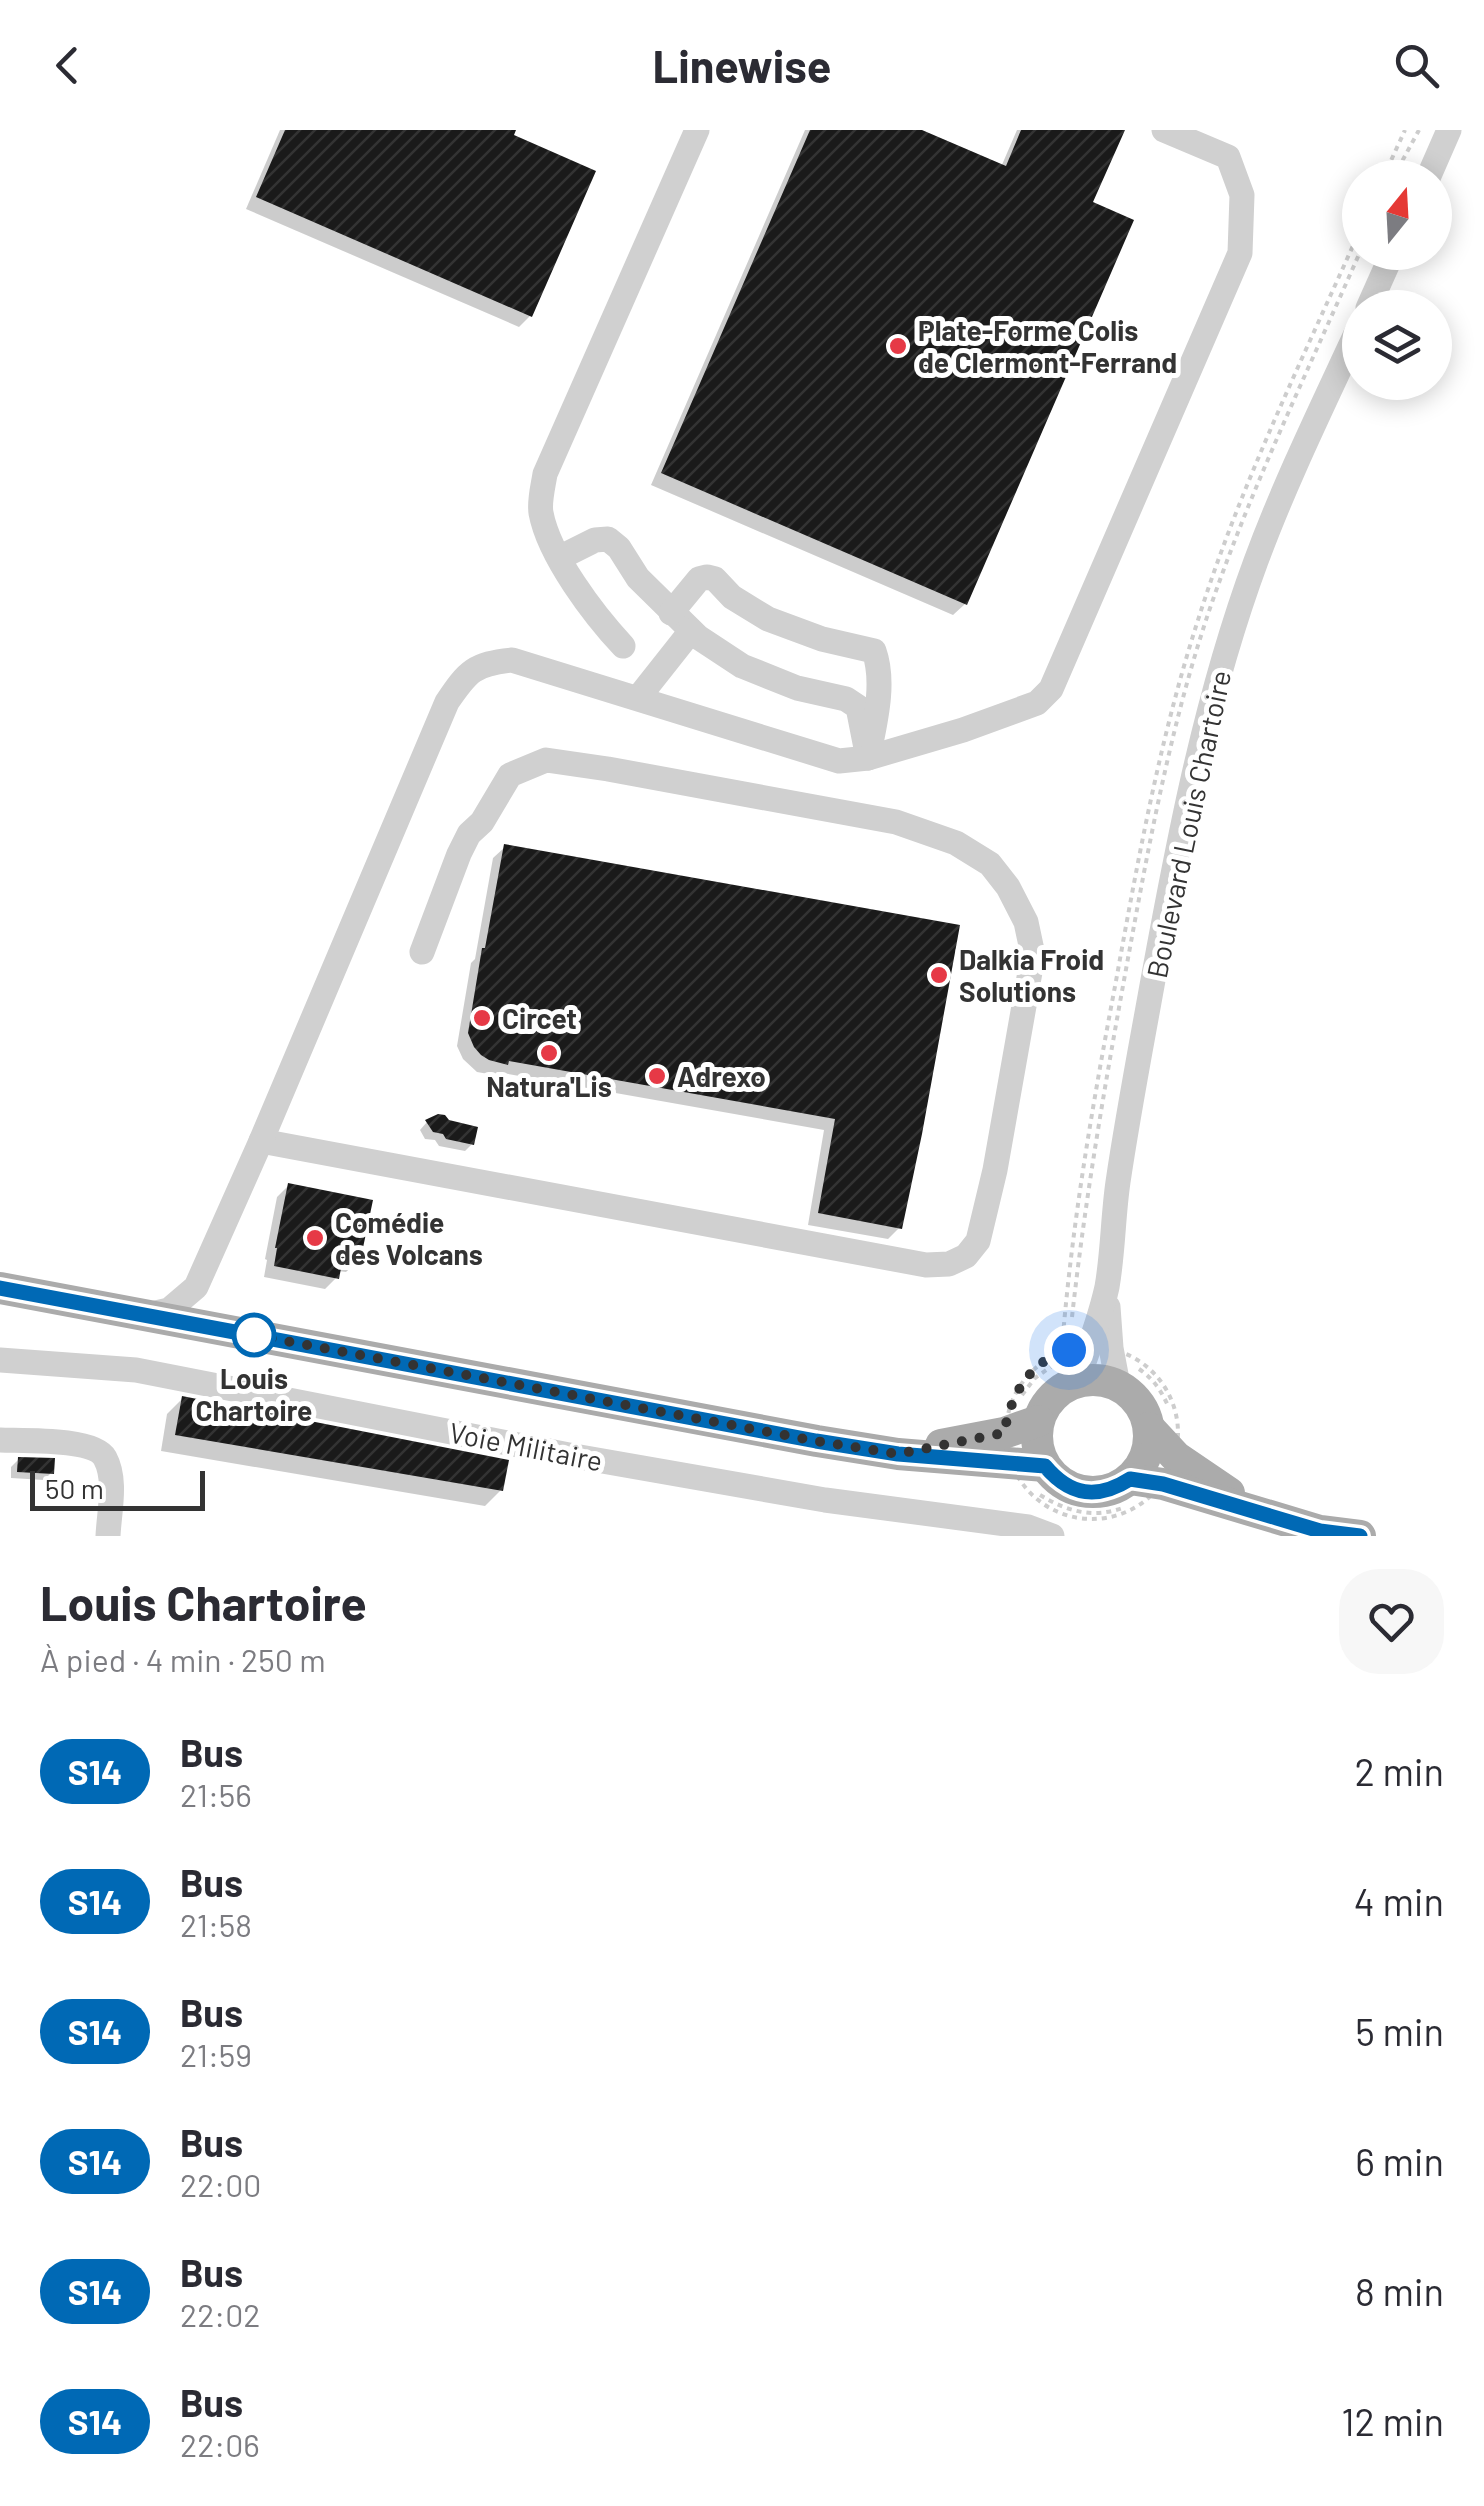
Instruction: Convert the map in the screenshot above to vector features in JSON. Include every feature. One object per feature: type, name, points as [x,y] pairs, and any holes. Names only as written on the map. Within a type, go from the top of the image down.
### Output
[{"type":"main road","points":[[0,1288],[898,1454],[1021,1446],[1055,1479],[1084,1492],[1116,1488],[1158,1464]]},
{"type":"main road","points":[[1021,1446],[1052,1396],[1099,1361],[1144,1411],[1158,1464],[1262,1515],[1320,1531],[1360,1536]]},
{"type":"street","points":[[623,646],[597,618],[546,530],[540,510],[545,474],[697,130]]},
{"type":"street","points":[[148,1315],[169,1310],[196,1287],[447,702],[466,674],[490,662],[512,660],[839,761],[868,758],[963,730],[1037,702],[1051,689],[1240,254],[1242,196],[1228,158],[1164,130]]},
{"type":"street","points":[[1436,160],[1449,130]]},
{"type":"street","name":"Boulevard Louis Chartoire","points":[[1099,1361],[1129,1117],[1200,744],[1256,562],[1342,365]]},
{"type":"street","points":[[559,558],[595,540],[608,540],[619,548],[638,578],[691,631],[742,666],[797,688],[846,699],[858,707],[868,758]]},
{"type":"street","points":[[672,613],[700,578],[707,577],[768,619],[822,640],[874,650],[877,714],[868,758]]},
{"type":"street","points":[[638,698],[691,631]]},
{"type":"street","points":[[261,1141],[926,1265],[949,1264],[966,1256],[978,1241],[995,1170],[1033,955],[1026,922],[1008,887],[990,864],[956,843],[896,822],[546,760],[510,776],[482,822],[469,834],[422,952]]},
{"type":"street","points":[[196,1287],[206,1308],[232,1331]]},
{"type":"street","name":"Voie Militaire","points":[[0,1360],[136,1370],[593,1460],[825,1500],[1028,1527],[1052,1536]]},
{"type":"street","points":[[0,1440],[78,1444],[99,1450],[111,1478],[108,1536]]},
{"type":"path","points":[[1392,160],[1404,130]]},
{"type":"path","points":[[1403,160],[1419,130]]},
{"type":"path","points":[[1134,1356],[1153,1370],[1168,1389],[1177,1410],[1180,1434],[1158,1464],[1145,1502],[1123,1514],[1098,1519],[1073,1517],[1049,1508],[1029,1492],[1014,1472],[1021,1446],[1016,1412],[1034,1378],[1050,1365],[1068,1357],[1099,1361],[1134,1356]]},
{"type":"building","points":[[285,130],[516,130],[514,135],[596,171],[532,317],[256,197]]},
{"type":"building","name":"Plate-Forme Colis de Clermont-Ferrand","points":[[810,130],[922,130],[1006,166],[1021,130],[1125,130],[1093,202],[1134,220],[967,605],[661,473]]},
{"type":"building","points":[[504,844],[960,925],[902,1229],[818,1213],[835,1119],[509,1061],[508,1065],[481,1055],[468,1033]]},
{"type":"building","points":[[438,1114],[478,1127],[474,1145],[433,1132],[425,1120]]},
{"type":"building","points":[[288,1183],[373,1200],[360,1262],[343,1258],[339,1279],[274,1266]]},
{"type":"building","points":[[182,1396],[509,1460],[503,1491],[175,1435]]},
{"type":"building","points":[[18,1457],[55,1458],[54,1474],[17,1472]]},
{"type":"bus line","name":"S14","points":[[0,1288],[816,1441],[898,1454],[1045,1466],[1055,1479],[1084,1492],[1116,1488],[1130,1479],[1163,1484],[1320,1531],[1360,1536]]},
{"type":"place","name":"Plate-Forme Colis de Clermont-Ferrand","points":[[898,346]]},
{"type":"place","name":"Dalkia Froid Solutions","points":[[939,975]]},
{"type":"place","name":"Circet","points":[[482,1018]]},
{"type":"place","name":"Natura'Lis","points":[[549,1053]]},
{"type":"place","name":"Adrexo","points":[[657,1076]]},
{"type":"place","name":"Comédie des Volcans","points":[[315,1238]]},
{"type":"place","name":"Louis Chartoire","points":[[254,1335]]},
{"type":"route","points":[[254,1335],[898,1454],[1004,1433],[1015,1393],[1027,1376],[1042,1362],[1069,1350]]}]
